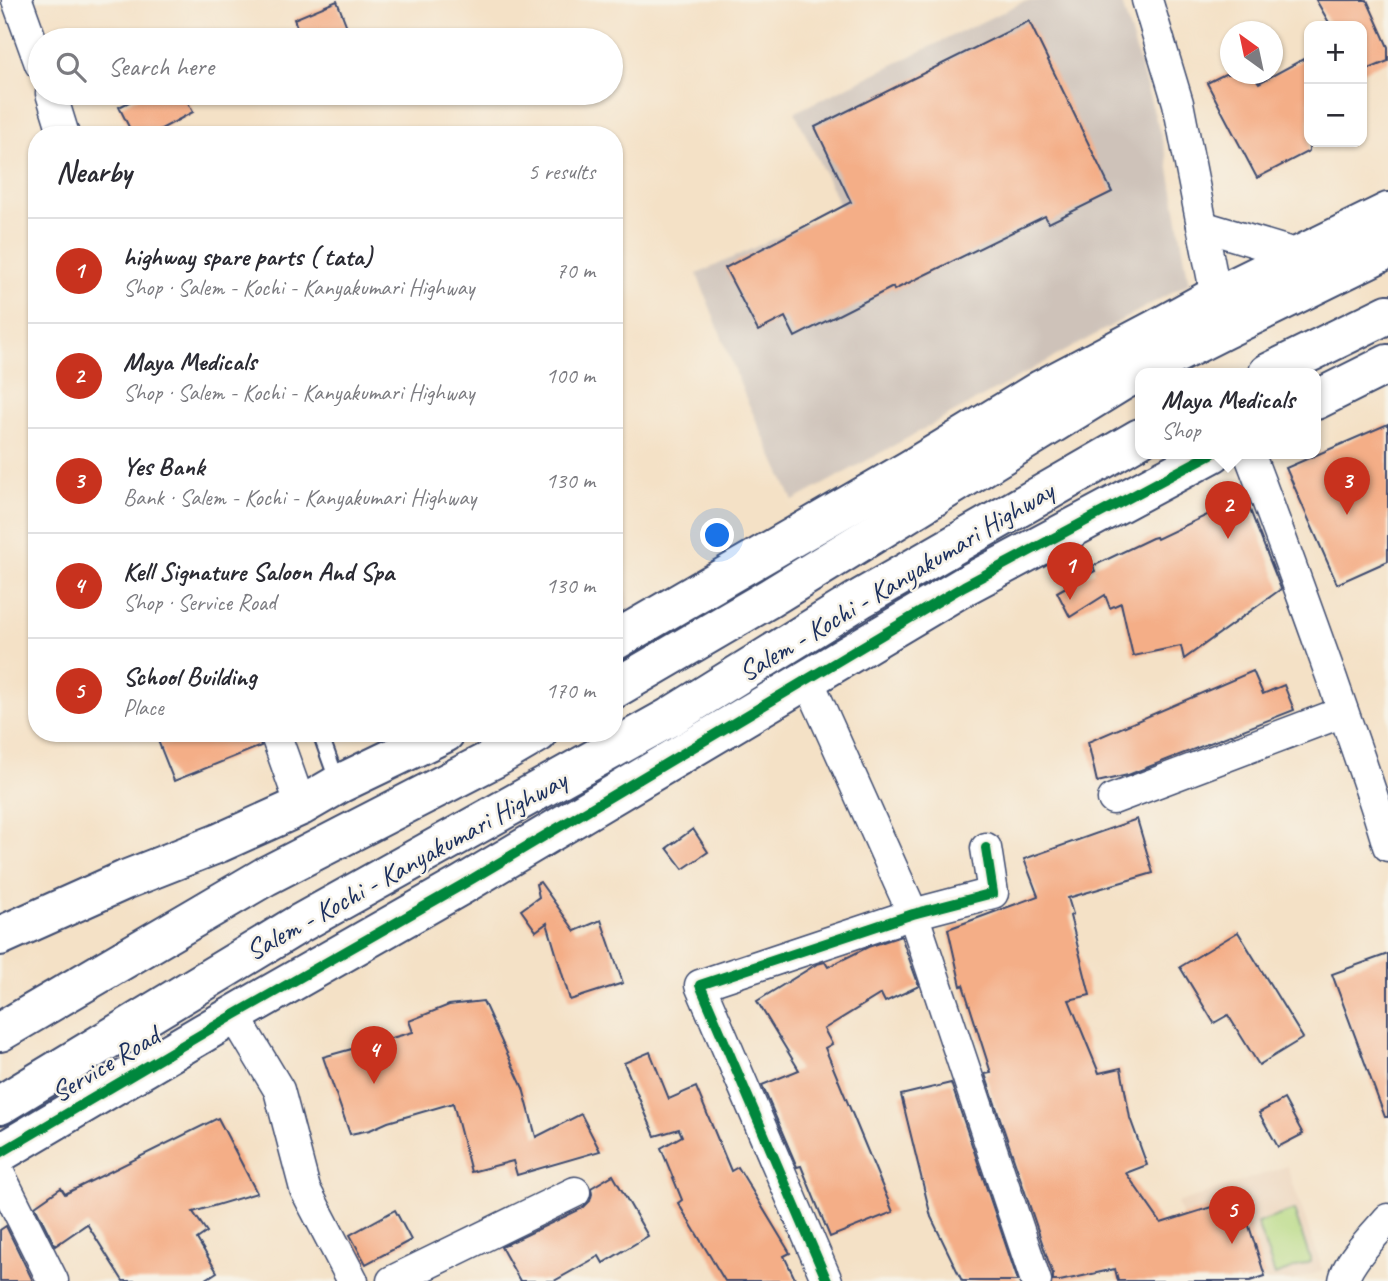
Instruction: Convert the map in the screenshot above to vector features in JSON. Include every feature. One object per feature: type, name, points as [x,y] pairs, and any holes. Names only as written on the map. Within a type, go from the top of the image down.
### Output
[{"type":"main road","points":[[623,636],[911,469],[1042,388],[1216,296],[1388,212]]},
{"type":"main road","name":"Salem - Kochi - Kanyakumari Highway","points":[[1148,368],[1388,249]]},
{"type":"main road","points":[[1278,368],[1388,314]]},
{"type":"main road","points":[[1321,397],[1388,364]]},
{"type":"main road","name":"Salem - Kochi - Kanyakumari Highway","points":[[623,684],[768,599],[1135,374]]},
{"type":"main road","name":"Salem - Kochi - Kanyakumari Highway","points":[[0,1105],[296,925],[670,717],[860,599],[1135,442]]},
{"type":"main road","name":"Service Road","points":[[0,1153],[234,1014],[462,885],[964,586],[1202,459]]},
{"type":"main road","points":[[0,936],[302,806],[339,784],[425,742]]},
{"type":"main road","name":"Salem - Kochi - Kanyakumari Highway","points":[[0,1031],[266,876],[523,742]]},
{"type":"street","points":[[17,0],[28,31]]},
{"type":"street","points":[[1146,0],[1178,103],[1216,296]]},
{"type":"street","points":[[55,105],[61,126]]},
{"type":"street","points":[[1202,226],[1299,255]]},
{"type":"street","points":[[1251,459],[1388,845]]},
{"type":"street","points":[[808,680],[913,914],[1035,1281]]},
{"type":"street","points":[[1113,799],[1343,712]]},
{"type":"street","points":[[278,742],[302,806]]},
{"type":"street","points":[[827,1281],[700,985],[913,914],[993,893],[986,848]]},
{"type":"street","points":[[234,1014],[279,1090],[305,1189],[353,1281]]},
{"type":"street","points":[[0,1175],[53,1281]]},
{"type":"street","points":[[392,1281],[575,1192]]},
{"type":"street","points":[[1344,1281],[1361,1251],[1388,1219]]},
{"type":"lane","points":[[323,742],[339,784]]},
{"type":"shaded area","points":[[1121,0],[1167,157],[1189,283],[793,501],[745,396],[697,274],[841,208],[795,112],[1023,2]]},
{"type":"shaded area","points":[[623,581],[632,609],[623,613]]},
{"type":"shaded area","points":[[1287,1166],[1323,1271],[1293,1281],[1204,1281],[1177,1203]]},
{"type":"green space","points":[[1294,1210],[1311,1262],[1275,1275],[1257,1223]]},
{"type":"building","points":[[1316,0],[1367,0],[1388,47],[1388,61],[1367,70],[1367,21],[1328,21]]},
{"type":"building","points":[[337,1],[347,28],[297,28],[294,19]]},
{"type":"building","points":[[1029,21],[1112,192],[1049,223],[1045,216],[894,290],[893,287],[795,337],[785,317],[758,331],[725,268],[851,202],[815,127]]},
{"type":"building","points":[[1304,59],[1304,147],[1309,147],[1309,151],[1257,178],[1207,83],[1220,76],[1220,84],[1283,84],[1283,70]]},
{"type":"building","points":[[189,105],[193,112],[167,126],[128,126],[119,107]]},
{"type":"building","points":[[1388,424],[1388,561],[1337,584],[1286,468],[1307,459],[1321,459],[1321,453]]},
{"type":"building","points":[[1245,497],[1281,589],[1184,659],[1181,646],[1133,656],[1121,603],[1110,608],[1105,595],[1070,617],[1057,592],[1095,571],[1093,566]]},
{"type":"building","points":[[1253,671],[1263,694],[1284,685],[1294,710],[1128,775],[1097,782],[1088,742]]},
{"type":"building","points":[[159,742],[260,742],[261,746],[174,781]]},
{"type":"building","points":[[1137,819],[1153,873],[1068,898],[1090,995],[1069,1000],[1099,1073],[1121,1068],[1130,1118],[1147,1165],[1126,1173],[1161,1223],[1240,1198],[1265,1276],[1250,1281],[1118,1281],[1115,1269],[1053,1281],[985,1074],[991,1073],[963,985],[961,986],[948,929],[1038,896],[1024,859]]},
{"type":"building","points":[[693,829],[708,852],[683,869],[667,848]]},
{"type":"building","points":[[540,882],[575,931],[601,920],[623,983],[570,1000],[547,923],[536,931],[521,910],[539,897],[536,884]]},
{"type":"building","points":[[1238,932],[1303,1038],[1259,1065],[1228,1015],[1214,1023],[1180,967]]},
{"type":"building","points":[[901,936],[919,986],[885,1002],[881,994],[824,1029],[832,1044],[825,1048],[893,1212],[830,1237],[801,1166],[797,1167],[762,1085],[799,1070],[757,1001],[817,964],[825,962],[828,967],[868,947]]},
{"type":"building","points":[[1388,954],[1388,1117],[1385,1117],[1332,974]]},
{"type":"building","points":[[483,1001],[523,1088],[536,1137],[581,1114],[600,1151],[517,1175],[513,1161],[471,1172],[453,1103],[350,1134],[323,1057],[413,1032],[409,1021],[449,1005]]},
{"type":"building","points":[[650,1052],[669,1099],[696,1087],[731,1171],[738,1167],[790,1253],[784,1256],[796,1281],[725,1281],[678,1203],[682,1200],[661,1148],[682,1136],[679,1129],[655,1136],[624,1063]]},
{"type":"building","points":[[951,1083],[1018,1281],[962,1281],[931,1217],[901,1095]]},
{"type":"building","points":[[1284,1099],[1303,1134],[1278,1147],[1259,1113]]},
{"type":"building","points":[[218,1118],[257,1193],[193,1212],[207,1232],[197,1239],[217,1272],[203,1281],[123,1281],[87,1224],[55,1246],[35,1206],[61,1188],[65,1194]]},
{"type":"building","points":[[613,1175],[648,1236],[603,1263],[599,1256],[554,1281],[520,1281],[501,1247],[583,1208],[590,1201],[591,1188]]},
{"type":"building","points":[[395,1210],[411,1240],[366,1264],[350,1235]]},
{"type":"building","points":[[6,1226],[33,1281],[0,1281],[0,1230]]},
{"type":"cycle path","points":[[0,1153],[462,885],[964,586],[1202,459]]},
{"type":"cycle path","points":[[827,1281],[700,985],[913,914],[993,893],[986,848]]},
{"type":"place","name":"Yes Bank","points":[[1347,515]]},
{"type":"place","name":"Maya Medicals","points":[[1228,539]]},
{"type":"place","name":"highway spare parts ( tata)","points":[[1070,600]]},
{"type":"place","name":"Kell Signature Saloon And Spa","points":[[374,1084]]},
{"type":"place","name":"School Building","points":[[1232,1244]]}]
